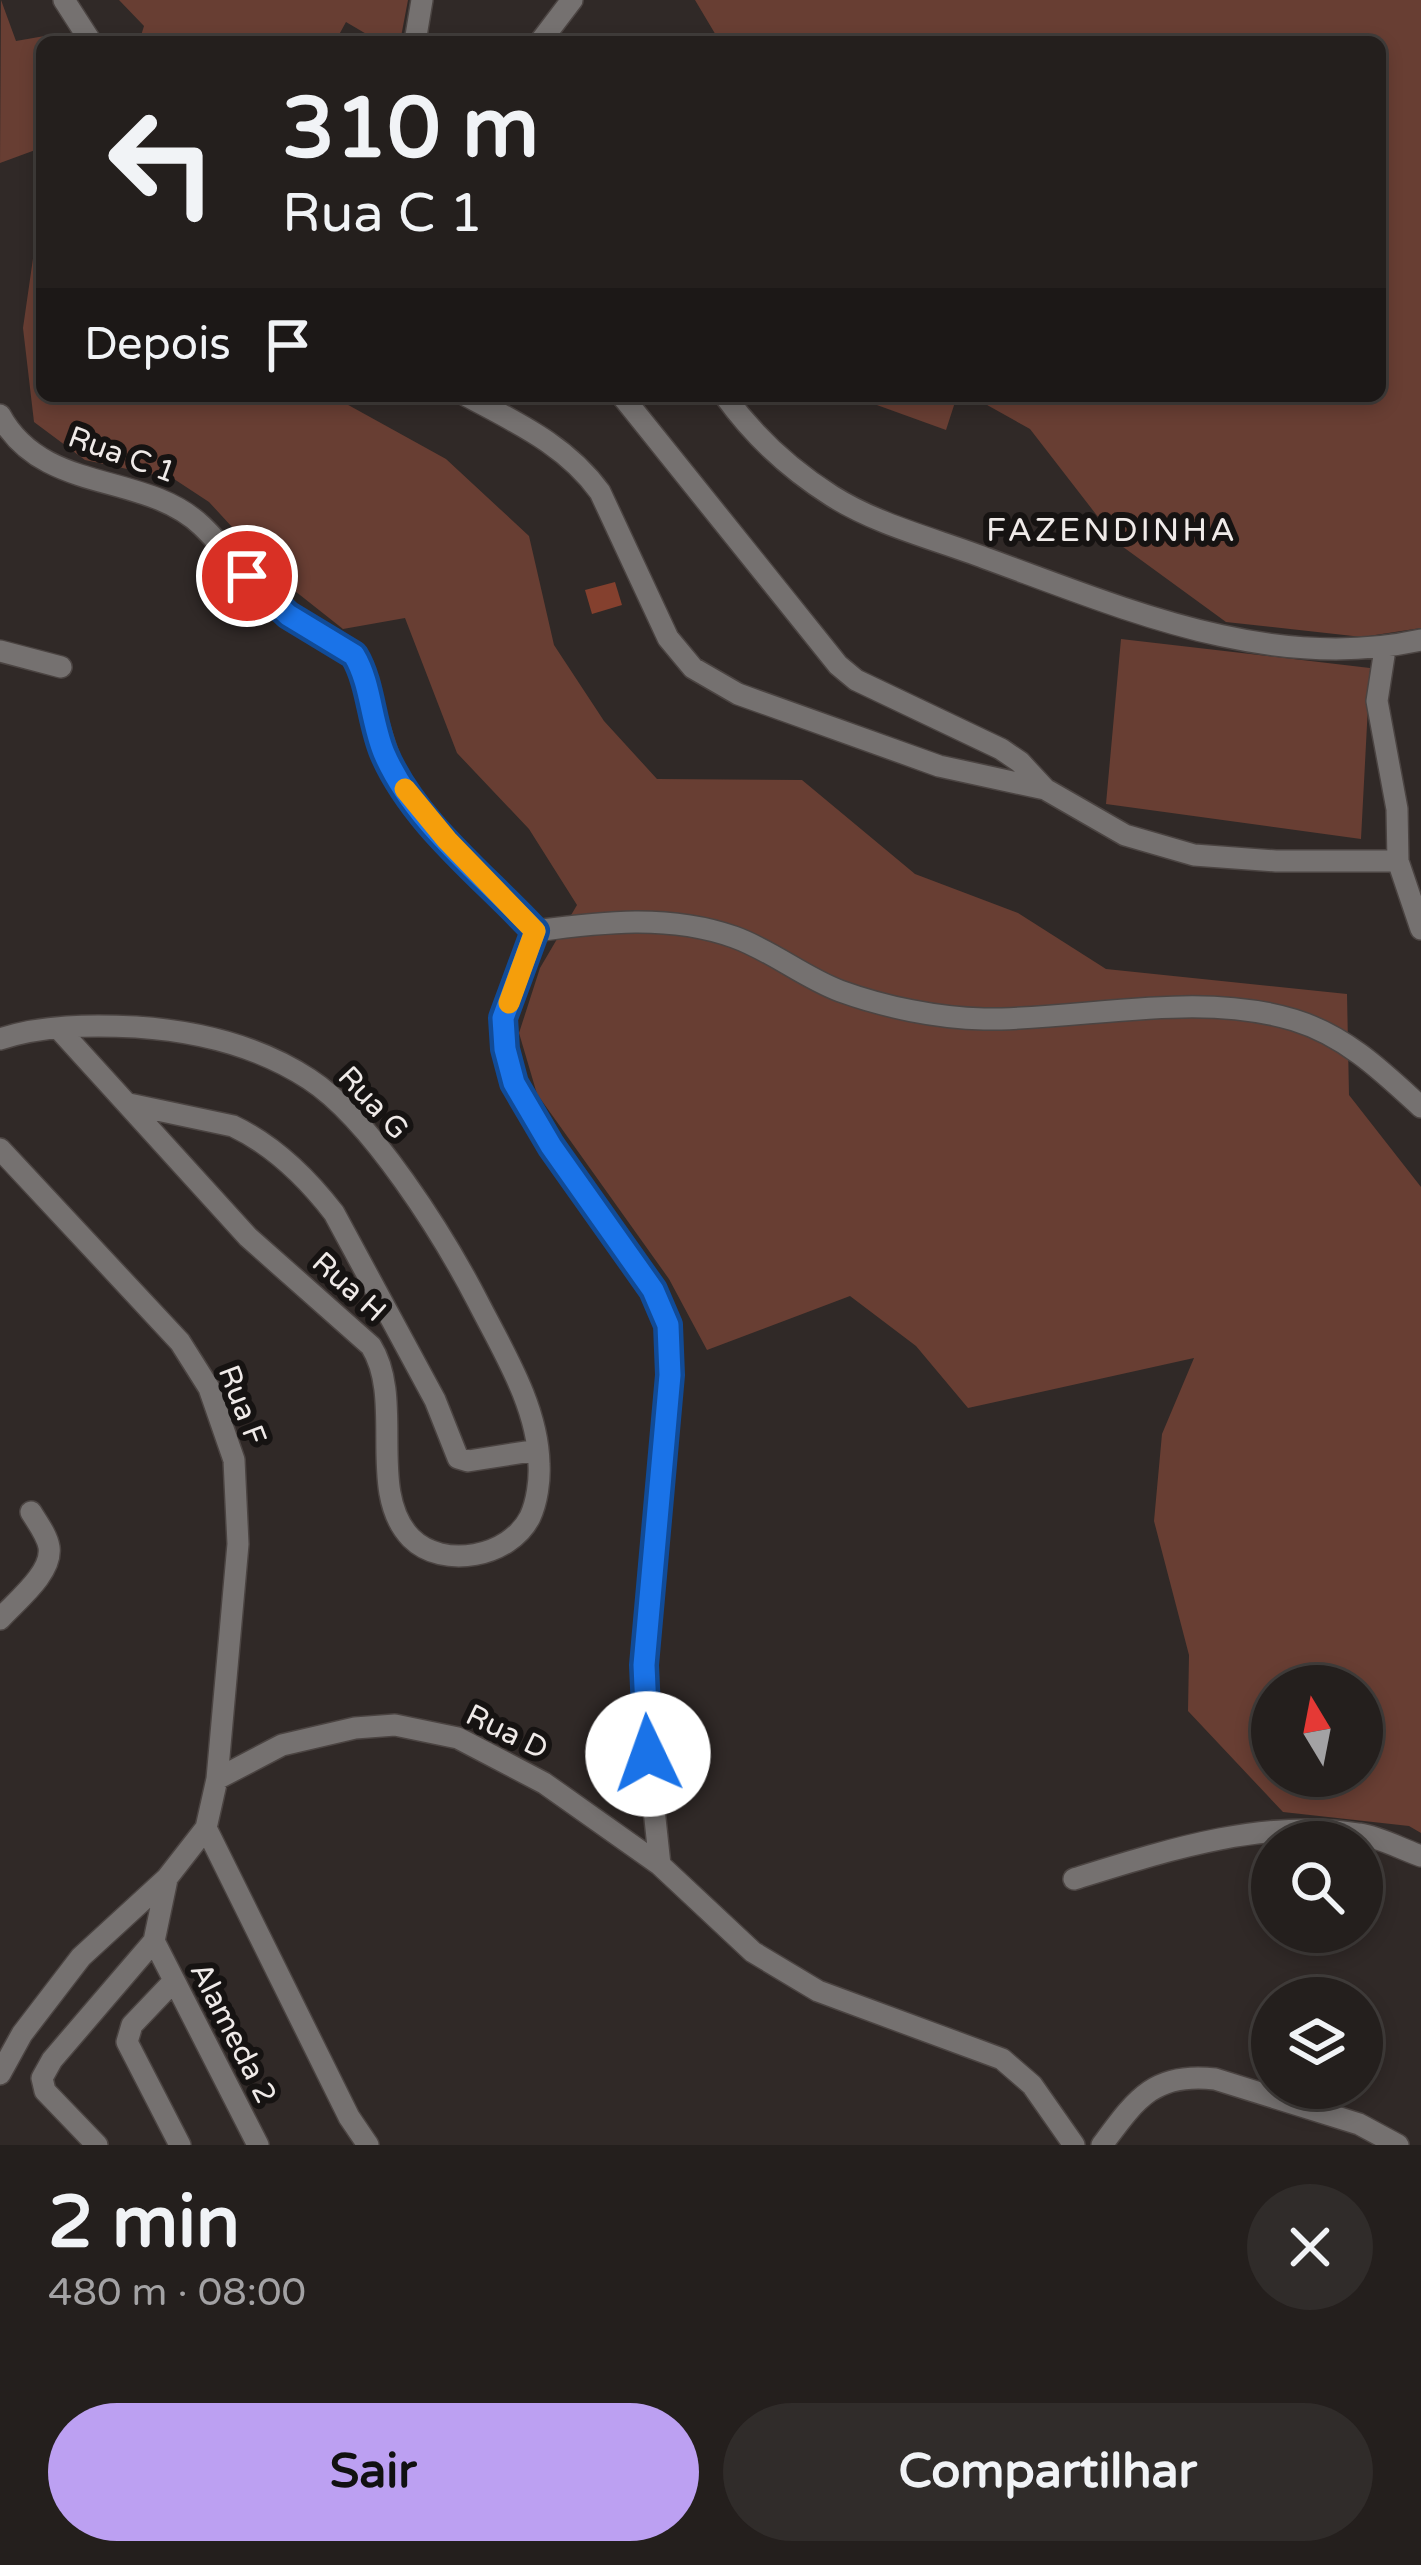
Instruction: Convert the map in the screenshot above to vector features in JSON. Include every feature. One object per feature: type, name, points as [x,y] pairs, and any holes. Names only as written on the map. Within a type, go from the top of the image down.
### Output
[{"type":"street","points":[[64,0],[87,36]]},
{"type":"street","points":[[416,36],[422,0]]},
{"type":"street","points":[[545,36],[572,0]]},
{"type":"street","points":[[478,402],[568,453],[585,470],[600,491],[668,638],[693,668],[738,694],[939,766],[1045,789]]},
{"type":"street","points":[[627,402],[838,665],[856,680],[1001,749],[1045,789],[1125,835],[1194,855],[1398,861]]},
{"type":"street","points":[[730,402],[785,462],[834,498],[1121,607],[1226,638],[1303,649],[1385,649],[1421,640]]},
{"type":"street","name":"Rua C 1","points":[[0,415],[20,442],[67,474],[177,506],[202,526],[266,597],[354,655],[384,753],[399,780],[447,840],[535,931]]},
{"type":"street","points":[[1385,649],[1377,701],[1397,809],[1398,861],[1421,928]]},
{"type":"street","points":[[0,652],[61,667]]},
{"type":"street","points":[[660,1865],[644,1665],[670,1375],[668,1325],[653,1290],[551,1146],[514,1083],[503,1018],[535,931],[607,921],[672,922],[735,937],[840,991],[916,1011],[984,1019],[1222,1009],[1291,1019],[1353,1048],[1421,1107]]},
{"type":"street","name":"Rua G","points":[[0,1039],[58,1028],[181,1030],[239,1045],[292,1069],[339,1104],[402,1180],[452,1252],[519,1385],[538,1450]]},
{"type":"street","name":"Rua H","points":[[58,1028],[248,1237],[371,1346],[382,1371],[395,1516],[413,1540],[442,1556],[494,1549],[511,1538],[530,1519],[537,1490],[538,1450]]},
{"type":"street","points":[[129,1104],[233,1126],[264,1144],[313,1186],[334,1213],[392,1319],[435,1400],[458,1458],[467,1461],[538,1450]]},
{"type":"street","name":"Rua F","points":[[0,1149],[180,1342],[208,1388],[230,1439],[238,1544],[217,1779],[206,1828]]},
{"type":"street","points":[[0,1619],[35,1580],[49,1556],[49,1546],[31,1512]]},
{"type":"street","name":"Rua D","points":[[217,1779],[282,1745],[355,1728],[395,1725],[458,1738],[544,1784],[660,1865],[753,1952],[818,1991],[1001,2059],[1032,2085],[1074,2145]]},
{"type":"street","points":[[0,2074],[22,2034],[81,1958],[167,1878],[206,1828],[349,2117],[368,2145]]},
{"type":"street","points":[[1074,1880],[1137,1859],[1228,1838],[1293,1830],[1362,1834],[1421,1856]]},
{"type":"street","name":"Alameda 2","points":[[167,1878],[154,1941],[258,2145]]},
{"type":"street","points":[[97,2145],[45,2091],[42,2078],[52,2060],[154,1941]]},
{"type":"street","points":[[172,1983],[132,2025],[127,2042],[180,2145]]},
{"type":"street","points":[[1102,2145],[1143,2094],[1169,2078],[1192,2076],[1359,2124],[1398,2145]]},
{"type":"shaded area","points":[[1,0],[16,41],[36,38],[36,150],[0,163]]},
{"type":"shaded area","points":[[119,0],[408,0],[401,36],[370,36],[346,22],[338,36],[141,36],[144,26]]},
{"type":"shaded area","points":[[695,0],[1421,0],[1421,628],[1362,637],[1226,622],[1119,544],[1030,429],[982,402],[1386,402],[1386,36],[716,36]]},
{"type":"shaded area","points":[[36,238],[36,402],[343,402],[446,459],[529,536],[554,645],[604,721],[657,779],[802,780],[915,874],[1018,913],[1106,969],[1347,994],[1349,1095],[1421,1187],[1421,1833],[1383,1821],[1283,1812],[1269,1797],[1383,1797],[1383,1665],[1251,1665],[1251,1778],[1188,1711],[1189,1655],[1154,1521],[1162,1434],[1194,1358],[968,1408],[916,1346],[850,1296],[707,1350],[669,1279],[537,1094],[519,1033],[540,968],[577,905],[529,829],[457,753],[405,618],[343,629],[281,580],[209,502],[174,479],[85,460],[34,422],[23,328]]},
{"type":"shaded area","points":[[869,402],[955,402],[946,430]]},
{"type":"shaded area","points":[[1121,639],[1370,668],[1361,839],[1106,804]]},
{"type":"building","points":[[615,582],[622,605],[592,614],[585,590]]},
{"type":"slow traffic","points":[[405,789],[535,931],[509,1003]]},
{"type":"district","name":"FAZENDINHA","points":[[1112,530]]},
{"type":"route","points":[[247,576],[288,615],[354,655],[384,753],[399,780],[447,840],[535,931],[503,1018],[514,1083],[551,1146],[653,1290],[668,1325],[670,1375],[644,1665],[648,1754]]}]
